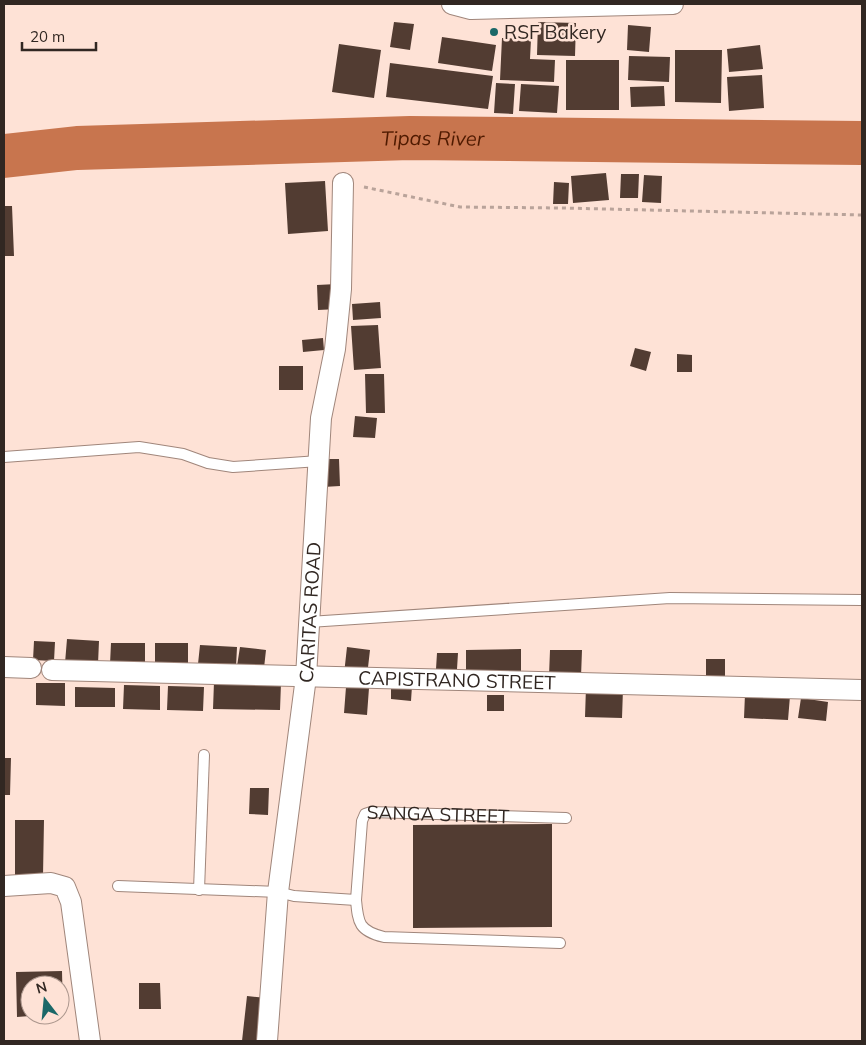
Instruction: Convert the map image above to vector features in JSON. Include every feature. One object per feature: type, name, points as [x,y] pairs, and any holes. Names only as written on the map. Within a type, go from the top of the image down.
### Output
[{"type":"street","points":[[452,4],[471,9],[673,4]]},
{"type":"street","name":"CARITAS ROAD","points":[[267,1041],[273,892],[306,677],[321,418],[335,349],[341,289],[343,183]]},
{"type":"street","points":[[4,667],[31,668]]},
{"type":"street","name":"CAPISTRANO STREET","points":[[52,670],[862,690]]},
{"type":"street","points":[[4,886],[51,883],[65,887],[71,902],[90,1041]]},
{"type":"lane","points":[[4,457],[139,447],[183,454],[208,463],[233,467],[319,461]]},
{"type":"lane","points":[[309,622],[670,598],[862,600]]},
{"type":"lane","points":[[198,890],[204,755]]},
{"type":"lane","name":"SANGA STREET","points":[[356,900],[362,821],[365,814],[371,812],[566,818]]},
{"type":"lane","points":[[118,886],[273,892],[294,896],[356,900],[358,921],[372,934],[384,937],[560,944]]},
{"type":"path","points":[[343,183],[460,207],[862,215]]},
{"type":"building","points":[[394,22],[414,24],[410,50],[390,47]]},
{"type":"building","points":[[538,22],[576,23],[575,56],[537,55]]},
{"type":"building","points":[[628,25],[651,27],[649,52],[627,50]]},
{"type":"building","points":[[442,37],[496,45],[492,71],[438,63]]},
{"type":"building","points":[[502,38],[531,39],[530,59],[555,60],[554,82],[500,80]]},
{"type":"building","points":[[339,44],[381,50],[374,98],[332,92]]},
{"type":"building","points":[[760,45],[763,69],[729,72],[727,49]]},
{"type":"building","points":[[675,50],[722,50],[721,103],[675,102]]},
{"type":"building","points":[[629,56],[670,57],[669,82],[628,80]]},
{"type":"building","points":[[566,60],[619,60],[619,110],[566,110]]},
{"type":"building","points":[[390,63],[493,76],[488,109],[386,97]]},
{"type":"building","points":[[762,75],[764,108],[729,111],[727,77]]},
{"type":"building","points":[[496,83],[515,84],[513,114],[494,113]]},
{"type":"building","points":[[521,84],[559,86],[557,113],[519,111]]},
{"type":"building","points":[[664,86],[665,106],[631,107],[630,87]]},
{"type":"building","points":[[606,173],[609,200],[573,203],[571,176]]},
{"type":"building","points":[[621,174],[639,174],[638,198],[620,198]]},
{"type":"building","points":[[644,175],[662,176],[661,203],[642,202]]},
{"type":"building","points":[[325,181],[328,231],[288,234],[285,183]]},
{"type":"building","points":[[554,182],[569,183],[568,204],[553,204]]},
{"type":"building","points":[[4,206],[12,206],[14,256],[4,256]]},
{"type":"building","points":[[337,284],[338,309],[318,310],[317,285]]},
{"type":"building","points":[[380,302],[381,318],[353,320],[352,304]]},
{"type":"building","points":[[378,325],[381,368],[354,370],[351,326]]},
{"type":"building","points":[[323,338],[324,350],[303,352],[302,340]]},
{"type":"building","points":[[635,348],[651,352],[646,371],[630,366]]},
{"type":"building","points":[[677,354],[692,355],[692,372],[677,372]]},
{"type":"building","points":[[279,366],[303,366],[303,390],[279,390]]},
{"type":"building","points":[[365,374],[384,374],[385,413],[366,413]]},
{"type":"building","points":[[355,416],[377,418],[375,438],[353,437]]},
{"type":"building","points":[[323,459],[339,459],[340,486],[323,487]]},
{"type":"building","points":[[67,639],[99,641],[98,664],[65,663]]},
{"type":"building","points":[[34,641],[55,642],[54,661],[33,660]]},
{"type":"building","points":[[111,643],[145,643],[145,664],[110,664]]},
{"type":"building","points":[[155,643],[188,643],[188,665],[155,665]]},
{"type":"building","points":[[200,645],[237,647],[236,667],[198,664]]},
{"type":"building","points":[[240,647],[266,650],[264,668],[237,666]]},
{"type":"building","points":[[347,647],[370,650],[367,676],[344,674]]},
{"type":"building","points":[[521,649],[521,674],[466,674],[466,650]]},
{"type":"building","points":[[550,650],[582,650],[581,677],[549,676]]},
{"type":"building","points":[[437,653],[458,653],[457,669],[436,669]]},
{"type":"building","points":[[706,659],[725,659],[725,679],[706,679]]},
{"type":"building","points":[[214,682],[281,683],[280,710],[213,709]]},
{"type":"building","points":[[36,683],[65,683],[65,706],[36,705]]},
{"type":"building","points":[[124,685],[160,686],[160,710],[123,709]]},
{"type":"building","points":[[391,685],[412,686],[411,701],[391,699]]},
{"type":"building","points":[[168,686],[204,687],[203,711],[167,710]]},
{"type":"building","points":[[75,687],[115,688],[115,707],[75,707]]},
{"type":"building","points":[[346,687],[369,688],[367,715],[344,713]]},
{"type":"building","points":[[586,687],[623,689],[622,718],[585,717]]},
{"type":"building","points":[[745,694],[790,696],[788,720],[744,718]]},
{"type":"building","points":[[487,695],[504,695],[504,711],[487,711]]},
{"type":"building","points":[[801,698],[828,702],[826,721],[798,718]]},
{"type":"building","points":[[4,758],[11,758],[10,795],[4,795]]},
{"type":"building","points":[[250,788],[269,788],[268,815],[249,814]]},
{"type":"building","points":[[15,820],[44,820],[43,876],[15,876]]},
{"type":"building","points":[[552,824],[552,927],[413,928],[413,825]]},
{"type":"building","points":[[62,971],[62,975],[20,975],[20,1017],[17,1017],[16,972]]},
{"type":"building","points":[[139,983],[160,983],[161,1009],[139,1009]]},
{"type":"building","points":[[247,996],[267,998],[262,1041],[242,1041]]},
{"type":"waterway","name":"Tipas River","points":[[4,156],[77,148],[410,138],[862,143]]},
{"type":"place","name":"RSF Bakery","points":[[494,32]]}]
